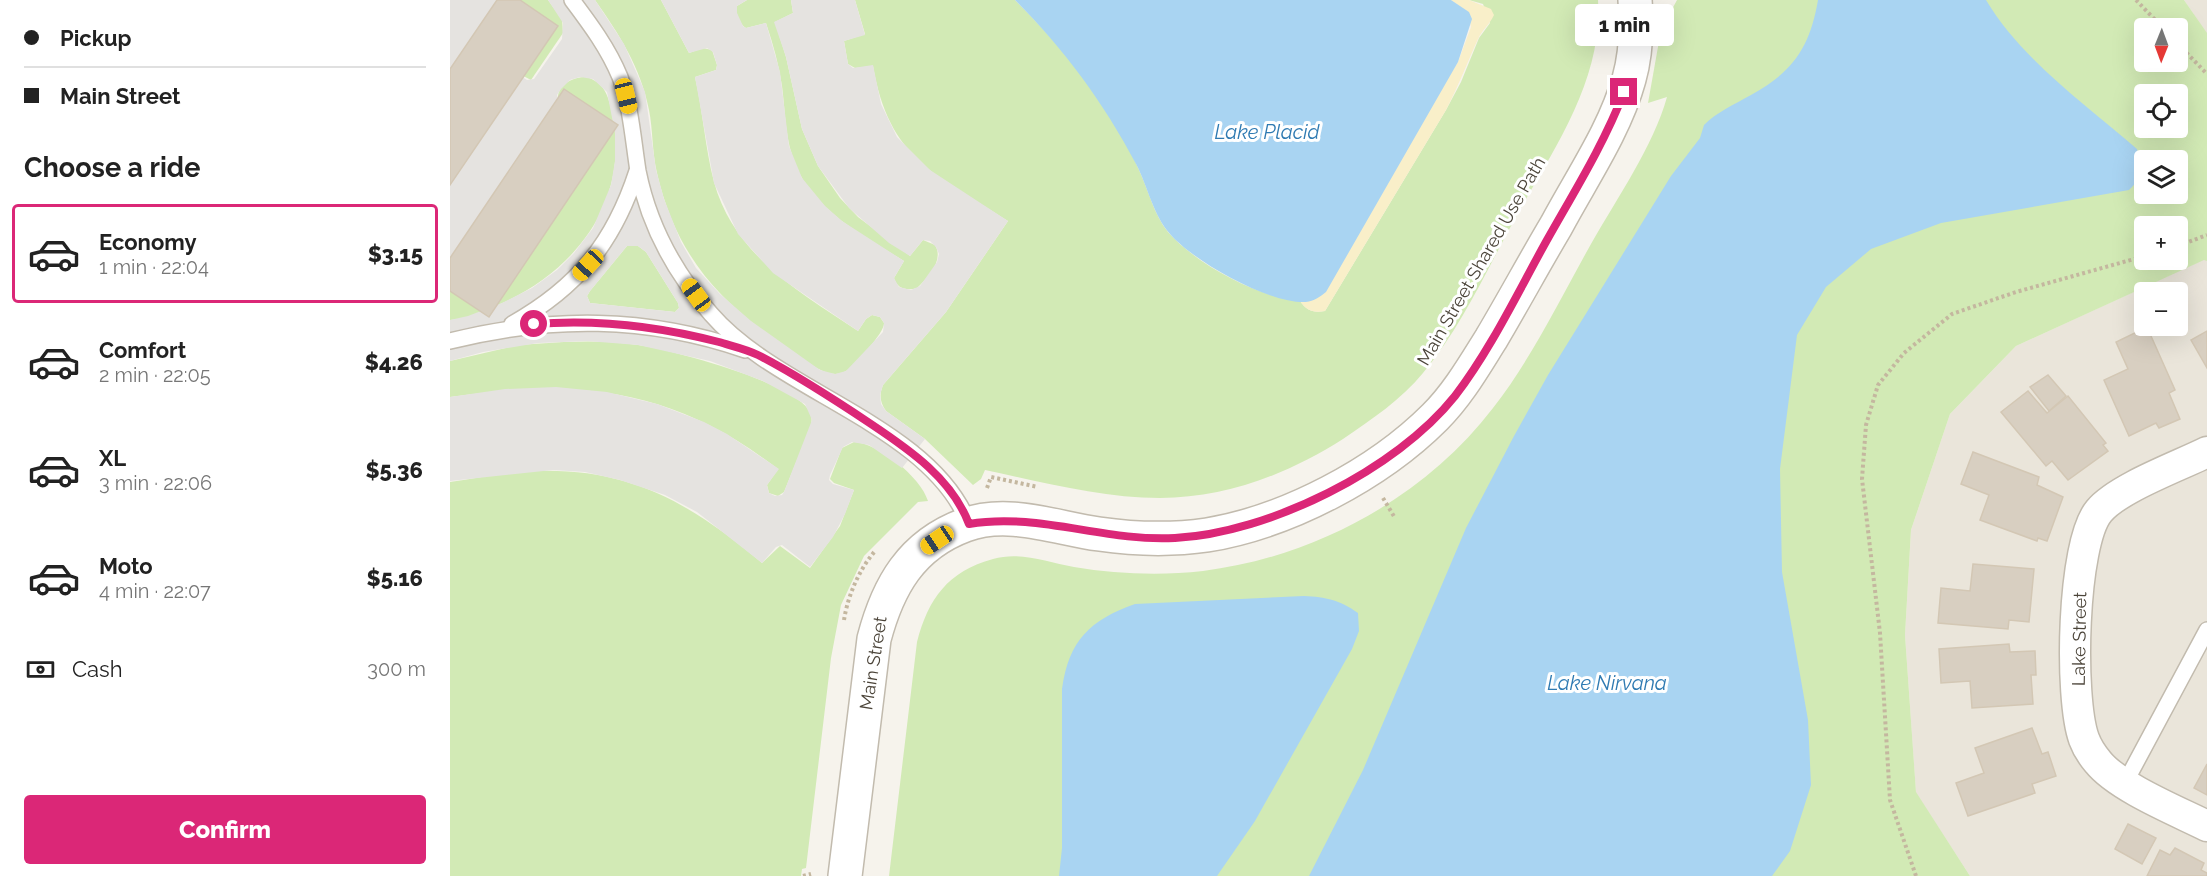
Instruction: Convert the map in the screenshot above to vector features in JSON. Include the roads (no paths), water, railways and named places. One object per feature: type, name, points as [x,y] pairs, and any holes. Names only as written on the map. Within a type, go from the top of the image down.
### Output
[{"type":"street","name":"Main Street","points":[[845,876],[874,639],[882,608],[899,575],[925,548],[948,532],[969,524],[993,519],[1019,520],[1099,534],[1138,538],[1205,535],[1257,523],[1295,508],[1366,470],[1410,439],[1435,418],[1468,377],[1513,302],[1604,139],[1629,79],[1634,49],[1635,0]]},
{"type":"street","name":"Lake Street","points":[[2207,452],[2112,500],[2094,517],[2082,562],[2076,626],[2080,725],[2087,745],[2099,764],[2125,783],[2207,826]]},
{"type":"lane","points":[[572,0],[601,39],[620,77],[629,111],[638,168],[652,222],[669,256],[713,316],[757,354],[851,411],[920,460],[945,483],[957,499],[969,524]]},
{"type":"lane","points":[[505,328],[563,289],[588,265],[601,249],[620,216],[638,168]]},
{"type":"lane","points":[[450,341],[505,328],[559,322],[626,325],[706,339],[757,354]]},
{"type":"lane","points":[[2125,783],[2207,630]]},
{"type":"water","name":"Lake Placid","points":[[1015,0],[1451,0],[1469,12],[1472,19],[1458,62],[1326,292],[1306,302],[1272,296],[1233,279],[1196,256],[1170,234],[1155,210],[1124,141],[1097,98],[1066,57]]},
{"type":"water","name":"Lake Nirvana","points":[[1818,0],[1986,0],[2017,42],[2036,62],[2137,150],[2134,150],[2134,184],[2129,190],[1941,223],[1871,249],[1826,287],[1797,335],[1780,469],[1782,572],[1808,720],[1811,785],[1790,851],[1772,876],[1309,876],[1363,770],[1466,528],[1548,375],[1671,176],[1700,138],[1704,125],[1720,112],[1766,86],[1789,67],[1804,45],[1815,17]]},
{"type":"water","points":[[1304,596],[1332,600],[1358,613],[1359,631],[1352,649],[1255,821],[1217,876],[1059,876],[1062,848],[1062,689],[1070,657],[1084,634],[1106,617],[1135,604]]}]
